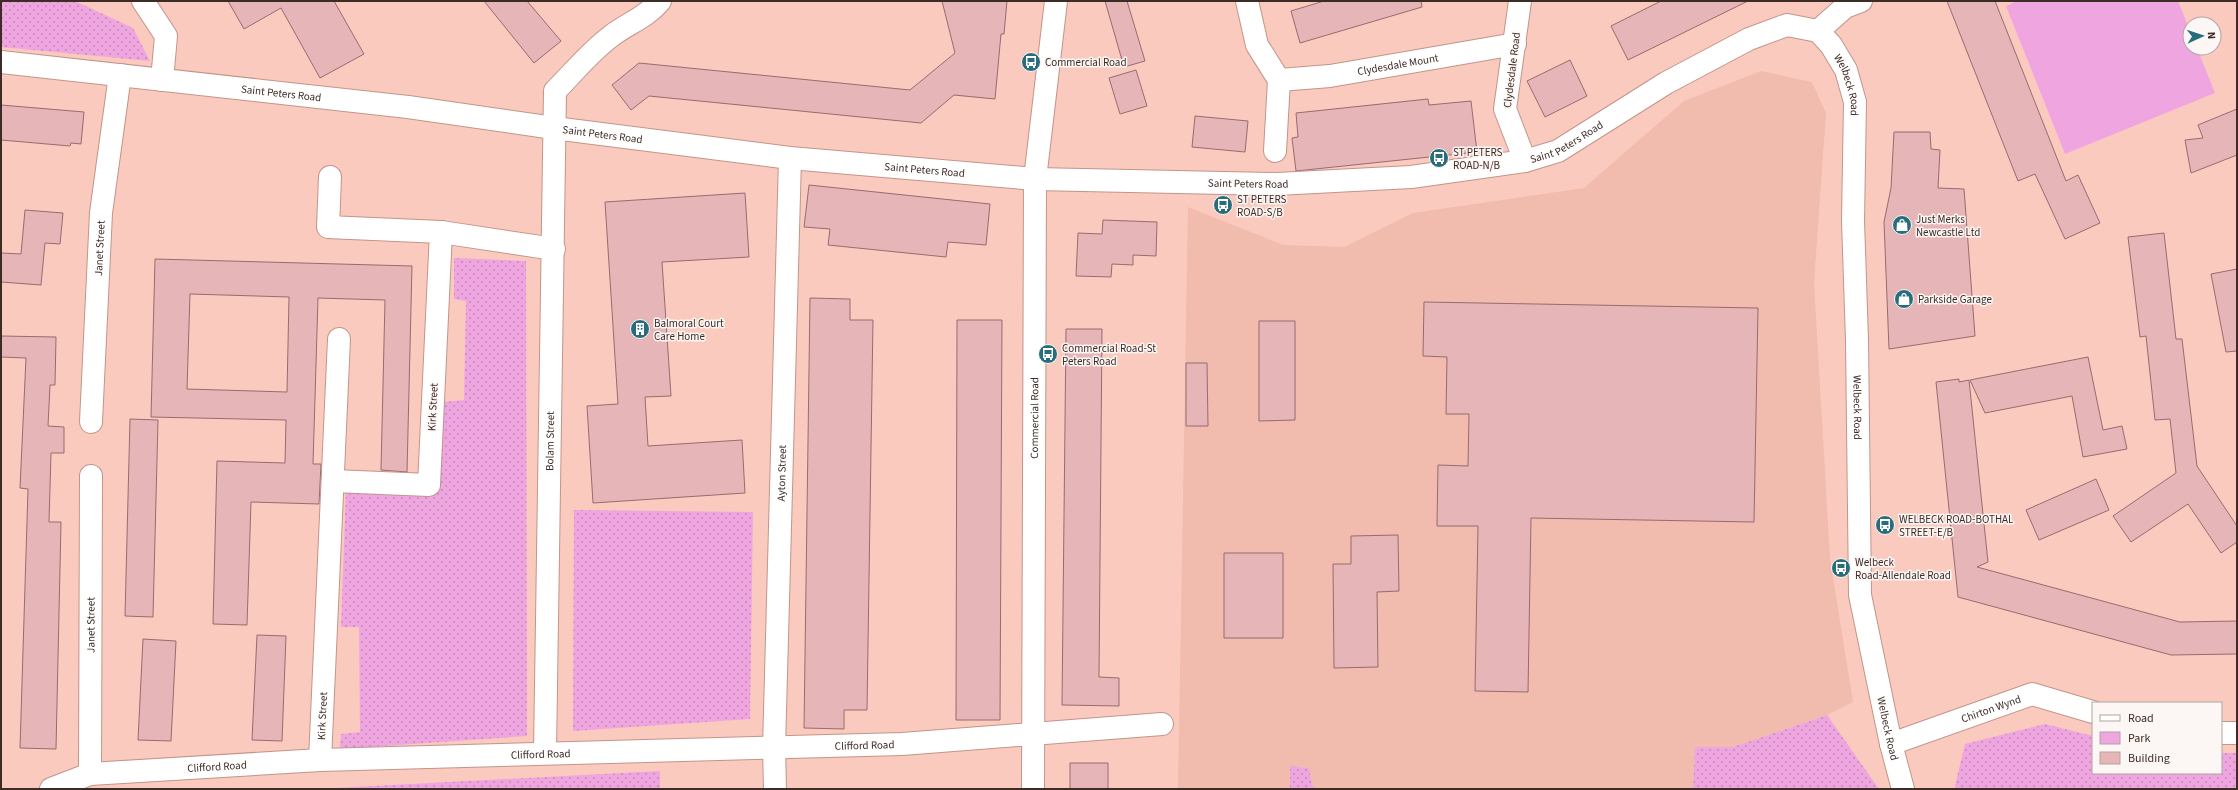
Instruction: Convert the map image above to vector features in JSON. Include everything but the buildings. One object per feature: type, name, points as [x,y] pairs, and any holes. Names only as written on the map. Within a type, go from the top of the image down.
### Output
[{"type":"street","points":[[143,1],[166,36],[162,80]]},
{"type":"street","name":"Bolam Street","points":[[545,753],[554,249],[555,91],[610,37],[636,21],[654,8],[660,1]]},
{"type":"street","name":"Commercial Road","points":[[1034,789],[1035,179],[1056,1]]},
{"type":"street","points":[[1247,1],[1257,46],[1279,80],[1275,151]]},
{"type":"street","name":"Clydesdale Road","points":[[1520,1],[1516,44],[1505,109],[1525,161]]},
{"type":"street","points":[[1818,31],[1845,7],[1862,1]]},
{"type":"street","name":"Saint Peters Road","points":[[1,62],[408,107],[554,128],[790,158],[1035,179],[1276,184],[1411,177],[1525,161],[1558,151],[1666,83],[1749,39],[1788,25],[1818,31]]},
{"type":"street","name":"Welbeck Road","points":[[1818,31],[1831,45],[1846,70],[1855,102],[1853,221],[1857,340],[1860,595],[1891,744],[1903,789]]},
{"type":"street","name":"Clydesdale Mount","points":[[1279,80],[1330,76],[1516,44]]},
{"type":"street","name":"Janet Street","points":[[91,422],[100,213],[120,75]]},
{"type":"street","name":"Ayton Street","points":[[775,789],[774,748],[790,158]]},
{"type":"street","points":[[330,178],[328,227],[440,232],[554,249]]},
{"type":"street","name":"Kirk Street","points":[[333,481],[429,485],[440,232]]},
{"type":"street","name":"Kirk Street","points":[[320,760],[339,339]]},
{"type":"street","name":"Janet Street","points":[[90,774],[91,476]]},
{"type":"street","name":"Chirton Wynd","points":[[1891,744],[2032,694],[2092,712]]},
{"type":"street","name":"Clifford Road","points":[[51,789],[90,774],[320,760],[902,744],[1162,724]]},
{"type":"street","points":[[2222,733],[2237,732]]},
{"type":"shaded area","points":[[1761,71],[1812,82],[1826,113],[1814,283],[1830,559],[1853,702],[1827,715],[1733,747],[1695,747],[1693,789],[1316,789],[1312,785],[1308,768],[1290,766],[1290,789],[1178,789],[1188,207],[1283,245],[1344,247],[1413,213],[1584,188],[1684,101]]},
{"type":"green space","points":[[1,1],[75,1],[133,28],[150,61],[1,47]]},
{"type":"green space","points":[[2017,1],[2178,1],[2184,16],[2182,16],[2182,56],[2200,56],[2215,93],[2065,154],[2006,6]]},
{"type":"green space","points":[[454,258],[526,261],[527,736],[340,749],[341,734],[360,732],[359,627],[341,627],[346,488],[438,489],[443,402],[464,400],[466,301],[454,299]]},
{"type":"green space","points":[[574,510],[753,512],[750,719],[573,731]]},
{"type":"green space","points":[[1827,715],[1879,789],[1693,789],[1695,747],[1733,747]]},
{"type":"green space","points":[[2045,724],[2092,736],[2092,774],[2222,774],[2222,753],[2237,753],[2237,789],[1956,789],[1955,786],[1965,744]]},
{"type":"green space","points":[[1290,766],[1309,768],[1312,785],[1316,789],[1290,789]]},
{"type":"green space","points":[[660,771],[660,789],[316,789]]},
{"type":"place","name":"Commercial Road","points":[[1031,62]]},
{"type":"place","name":"ST PETERS ROAD-N/B","points":[[1439,158]]},
{"type":"place","name":"ST PETERS ROAD-S/B","points":[[1223,205]]},
{"type":"place","name":"Just Merks Newcastle Ltd","points":[[1902,225]]},
{"type":"place","name":"Parkside Garage","points":[[1904,299]]},
{"type":"place","name":"Balmoral Court Care Home","points":[[640,329]]},
{"type":"place","name":"Commercial Road-St Peters Road","points":[[1048,354]]},
{"type":"place","name":"WELBECK ROAD-BOTHAL STREET-E/B","points":[[1885,525]]},
{"type":"place","name":"Welbeck Road-Allendale Road","points":[[1841,568]]}]
